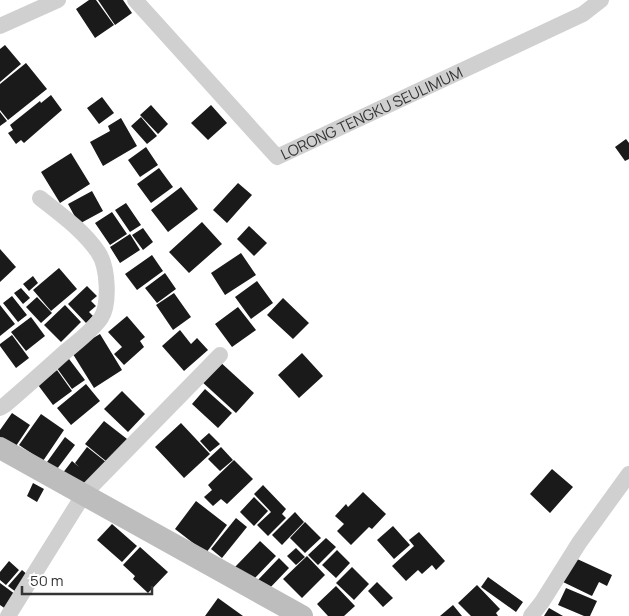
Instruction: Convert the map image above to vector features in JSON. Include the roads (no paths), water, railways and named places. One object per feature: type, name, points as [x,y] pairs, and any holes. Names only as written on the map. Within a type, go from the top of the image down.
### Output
[{"type":"street","points":[[0,26],[58,0]]},
{"type":"street","name":"LORONG TENGKU SEULIMUM","points":[[135,0],[277,157],[583,14],[601,0]]},
{"type":"street","points":[[0,408],[83,337],[102,317],[104,308],[107,279],[104,263],[99,253],[78,228],[40,198]]},
{"type":"street","points":[[8,616],[84,494],[220,355]]},
{"type":"street","points":[[0,448],[302,616]]},
{"type":"street","points":[[531,616],[579,543],[629,474]]}]
